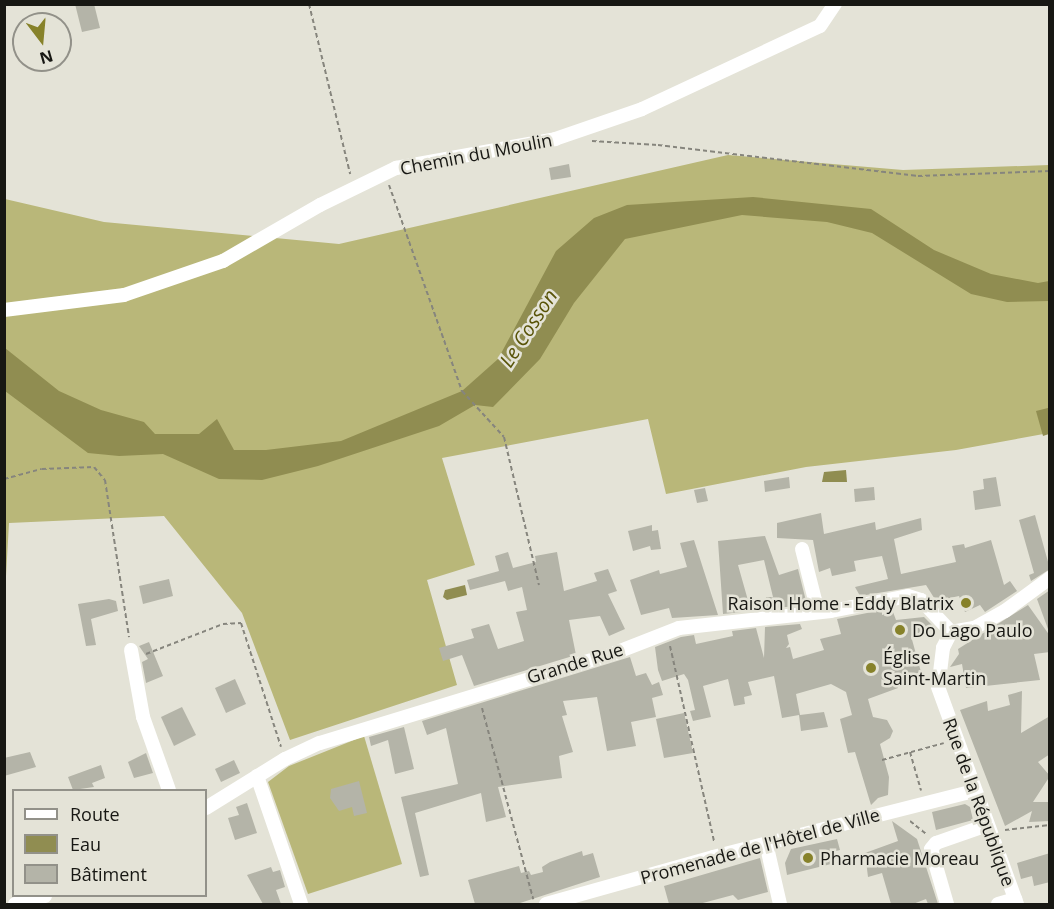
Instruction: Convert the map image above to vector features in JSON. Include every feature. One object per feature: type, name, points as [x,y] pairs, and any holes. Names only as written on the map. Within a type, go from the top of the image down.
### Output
[{"type":"street","name":"Chemin du Moulin","points":[[4,310],[124,295],[223,261],[396,168],[555,139],[642,109],[820,26],[835,4]]},
{"type":"street","points":[[802,549],[818,612]]},
{"type":"street","points":[[951,632],[974,628],[1005,611],[1050,578]]},
{"type":"street","name":"Grande Rue","points":[[207,807],[285,759],[359,729],[620,651],[666,632],[818,612],[908,596],[921,600],[951,632]]},
{"type":"street","name":"Rue de la République","points":[[951,632],[939,662],[942,699],[955,740],[1016,902]]},
{"type":"street","points":[[131,650],[131,668],[143,717],[169,789]]},
{"type":"street","points":[[256,777],[301,904]]},
{"type":"street","name":"Promenade de l'Hôtel de Ville","points":[[546,904],[766,843],[974,791]]},
{"type":"street","points":[[947,904],[931,857],[936,843],[989,830]]},
{"type":"street","points":[[766,843],[780,904]]},
{"type":"street","points":[[15,904],[41,897]]},
{"type":"street","points":[[998,904],[1016,902]]},
{"type":"path","points":[[309,4],[354,189]]},
{"type":"path","points":[[589,141],[658,145],[918,176],[1050,171]]},
{"type":"path","points":[[385,174],[462,391],[504,437],[539,585]]},
{"type":"path","points":[[4,479],[42,469],[94,466],[105,480],[131,650],[142,656],[223,624],[241,623],[285,759]]},
{"type":"path","points":[[666,632],[717,856]]},
{"type":"path","points":[[477,692],[534,904]]},
{"type":"path","points":[[882,760],[955,740]]},
{"type":"path","points":[[910,752],[924,803]]},
{"type":"path","points":[[897,810],[936,843]]},
{"type":"path","points":[[989,830],[1050,825]]},
{"type":"shaded area","points":[[728,155],[903,170],[1049,165],[1049,433],[956,450],[806,467],[666,494],[648,419],[442,458],[475,565],[427,580],[457,685],[290,740],[242,613],[164,516],[9,523],[5,594],[5,199],[104,222],[339,244]]},
{"type":"shaded area","points":[[364,736],[402,864],[308,894],[268,782],[289,766]]},
{"type":"water","name":"Le Cosson","points":[[753,197],[871,209],[934,250],[991,274],[1038,283],[1049,281],[1049,301],[1007,302],[971,294],[872,233],[827,222],[742,215],[625,239],[574,303],[540,359],[493,407],[475,405],[439,426],[318,466],[262,480],[219,479],[163,454],[119,456],[88,453],[5,391],[5,348],[59,391],[101,410],[144,422],[155,434],[199,434],[217,419],[234,450],[266,450],[341,441],[462,391],[498,359],[556,251],[594,218],[627,205]]},
{"type":"water","points":[[1048,408],[1049,434],[1043,436],[1036,411]]},
{"type":"water","points":[[846,470],[847,482],[822,482],[824,472]]},
{"type":"water","points":[[465,585],[467,595],[447,600],[443,597],[445,590]]},
{"type":"building","points":[[75,4],[94,4],[100,28],[82,32]]},
{"type":"building","points":[[569,164],[571,177],[551,180],[549,168]]},
{"type":"building","points":[[789,477],[790,488],[765,492],[764,481]]},
{"type":"building","points":[[996,477],[1001,506],[975,510],[973,491],[984,489],[983,479]]},
{"type":"building","points":[[874,487],[875,500],[855,502],[854,489]]},
{"type":"building","points":[[705,488],[708,501],[697,503],[694,490]]},
{"type":"building","points":[[821,513],[824,534],[875,522],[876,530],[921,518],[922,530],[894,539],[901,574],[956,562],[952,546],[964,544],[965,548],[991,540],[1004,585],[1010,581],[1017,591],[985,612],[980,605],[965,612],[959,596],[936,601],[926,585],[860,596],[855,587],[888,579],[882,556],[854,561],[856,571],[832,576],[830,568],[819,572],[813,540],[777,538],[777,523]]},
{"type":"building","points":[[1035,515],[1050,569],[1031,581],[1029,575],[1034,573],[1019,520]]},
{"type":"building","points":[[652,525],[652,531],[658,530],[661,549],[651,550],[650,546],[633,551],[628,531]]},
{"type":"building","points":[[765,536],[779,575],[798,569],[807,605],[765,609],[766,597],[773,597],[764,560],[738,565],[751,611],[723,614],[718,541]]},
{"type":"building","points":[[694,540],[718,615],[672,618],[669,608],[641,615],[630,580],[659,570],[660,574],[687,567],[680,543]]},
{"type":"building","points":[[508,552],[513,568],[536,562],[535,556],[557,552],[564,591],[597,581],[594,573],[608,569],[617,591],[608,594],[625,629],[609,636],[600,616],[569,620],[576,655],[474,686],[462,655],[443,661],[439,648],[474,638],[471,629],[489,624],[498,649],[524,641],[516,612],[527,610],[522,587],[508,591],[505,581],[470,590],[467,580],[499,571],[495,556]]},
{"type":"building","points":[[169,579],[173,596],[143,604],[139,586]]},
{"type":"building","points":[[1050,590],[1050,629],[1048,629],[1037,599]]},
{"type":"building","points":[[109,599],[116,601],[118,611],[91,619],[96,645],[86,646],[78,604]]},
{"type":"building","points":[[1028,605],[1050,636],[1050,652],[1034,654],[1040,680],[966,688],[962,664],[950,667],[959,654],[958,649]]},
{"type":"building","points":[[882,610],[882,615],[893,612],[896,620],[924,617],[935,628],[911,636],[921,672],[897,682],[898,688],[868,699],[873,717],[887,720],[893,731],[890,738],[880,744],[889,777],[888,795],[878,798],[871,805],[855,752],[848,753],[840,719],[852,715],[846,692],[831,684],[796,694],[800,715],[824,712],[828,727],[801,731],[799,715],[782,718],[774,676],[748,682],[752,695],[744,697],[745,704],[734,706],[728,679],[703,686],[711,717],[693,721],[690,711],[695,710],[688,680],[684,674],[662,681],[658,670],[655,647],[681,637],[694,635],[696,644],[733,636],[732,631],[756,628],[764,658],[765,627],[800,624],[802,629],[787,635],[789,644],[786,648],[790,647],[793,659],[824,650],[820,639],[841,634],[837,619]]},
{"type":"building","points":[[149,642],[163,676],[146,683],[142,662],[148,659],[139,646]]},
{"type":"building","points":[[630,657],[636,676],[646,673],[652,685],[659,682],[663,695],[652,698],[656,717],[631,722],[636,746],[607,751],[597,697],[563,701],[567,715],[562,716],[573,752],[559,756],[562,778],[498,787],[506,817],[486,822],[481,793],[415,813],[429,875],[420,877],[401,797],[458,784],[446,728],[427,735],[422,721]]},
{"type":"building","points":[[235,679],[246,704],[226,713],[215,688]]},
{"type":"building","points":[[1022,691],[1021,733],[1050,716],[1050,754],[1038,762],[1050,776],[1033,802],[1048,802],[1050,821],[1029,822],[1032,811],[1005,826],[960,710],[987,701],[988,711],[1010,705],[1008,695]]},
{"type":"building","points":[[182,707],[196,735],[174,746],[161,717]]},
{"type":"building","points":[[684,713],[693,753],[664,758],[656,719]]},
{"type":"building","points":[[404,727],[414,769],[395,774],[388,740],[371,746],[369,737]]},
{"type":"building","points":[[30,752],[36,767],[4,776],[4,758]]},
{"type":"building","points":[[146,753],[153,773],[134,778],[128,762]]},
{"type":"building","points":[[234,760],[240,773],[221,782],[215,769]]},
{"type":"building","points":[[101,765],[105,778],[92,783],[94,787],[73,789],[68,777]]},
{"type":"building","points":[[359,781],[367,813],[354,816],[352,807],[339,811],[330,798],[331,789]]},
{"type":"building","points":[[247,803],[257,833],[235,840],[228,818],[239,815],[236,807]]},
{"type":"building","points":[[965,804],[970,807],[973,820],[936,830],[932,812]]},
{"type":"building","points":[[892,821],[917,839],[938,904],[928,904],[926,899],[913,904],[891,904],[882,873],[868,877],[865,853],[898,841]]},
{"type":"building","name":"Pharmacie Moreau","points":[[837,839],[840,850],[828,853],[831,864],[787,875],[785,863],[791,849]]},
{"type":"building","points":[[582,851],[583,856],[593,853],[600,877],[517,904],[475,904],[468,880],[519,866],[521,873],[529,871],[531,875],[543,872],[542,867],[550,862]]},
{"type":"building","points":[[1050,853],[1050,882],[1034,886],[1032,876],[1021,879],[1017,863]]},
{"type":"building","points":[[760,858],[768,892],[738,900],[733,895],[699,904],[669,904],[664,886]]},
{"type":"building","points":[[271,867],[273,872],[280,870],[285,887],[276,890],[281,904],[263,904],[247,875]]},
{"type":"place","name":"Raison Home - Eddy Blatrix","points":[[966,603]]},
{"type":"place","name":"Do Lago Paulo","points":[[900,630]]},
{"type":"place","name":"Église Saint-Martin","points":[[871,668]]},
{"type":"place","name":"Pharmacie Moreau","points":[[808,858]]}]
